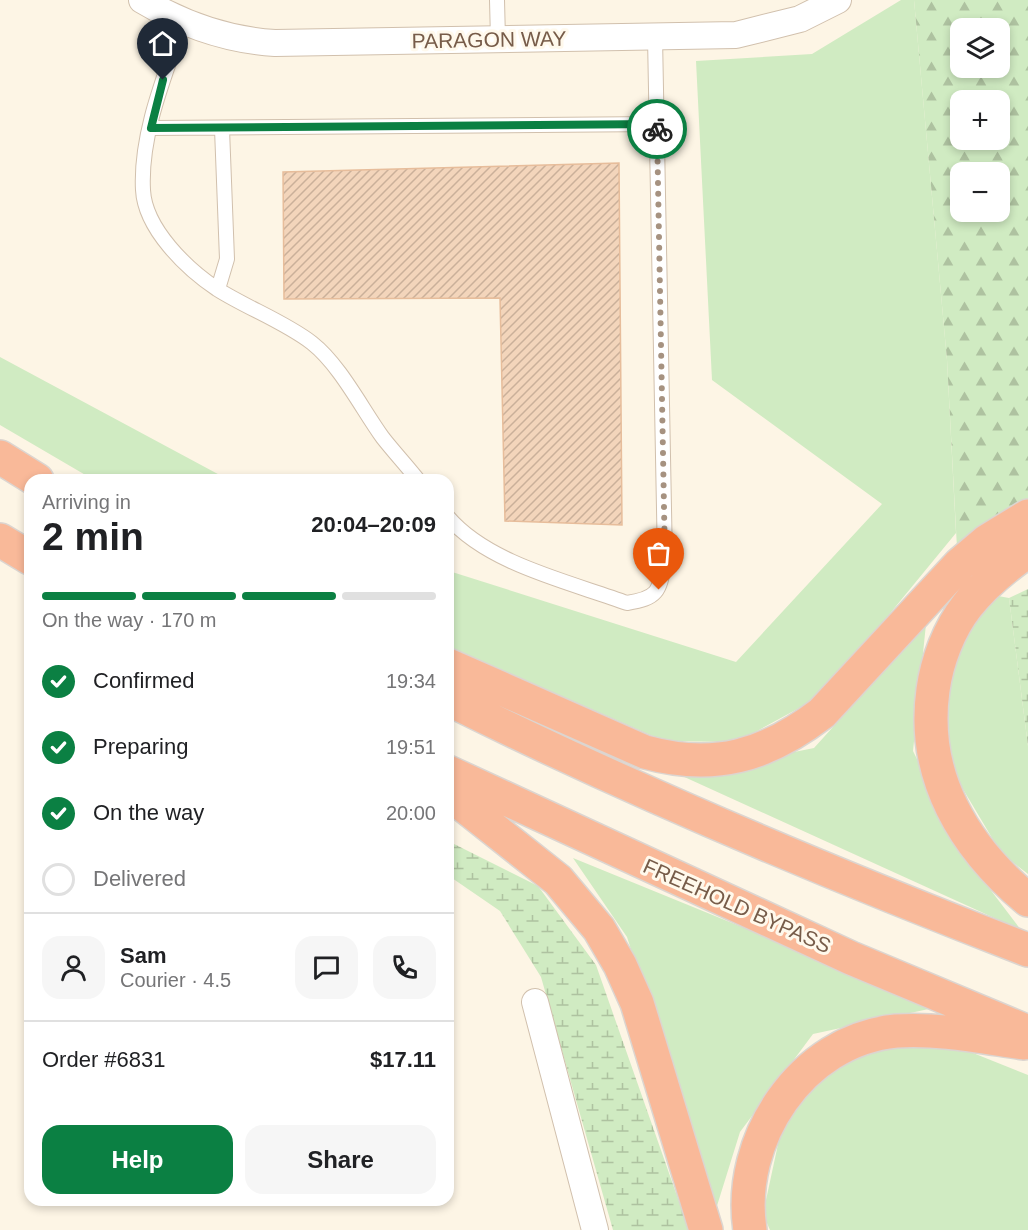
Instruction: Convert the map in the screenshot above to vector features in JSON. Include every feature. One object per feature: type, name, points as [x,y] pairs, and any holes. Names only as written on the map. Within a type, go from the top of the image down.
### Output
[{"type":"highway","points":[[0,457],[27,474]]},
{"type":"highway","points":[[454,668],[653,754],[694,761],[721,760],[752,753],[777,744],[822,713],[960,564],[987,541],[1028,516]]},
{"type":"highway","points":[[0,540],[24,554]]},
{"type":"highway","points":[[1028,551],[1003,569],[981,590],[965,608],[952,632],[935,679],[931,734],[934,761],[949,805],[967,836],[982,855],[1028,900]]},
{"type":"highway","points":[[454,702],[656,799],[842,878],[1028,950]]},
{"type":"highway","name":"FREEHOLD BYPASS","points":[[454,775],[830,948],[1028,1032]]},
{"type":"highway","points":[[454,797],[558,880],[579,903],[610,947],[637,1003],[706,1230]]},
{"type":"highway","points":[[750,1230],[750,1173],[762,1132],[787,1092],[827,1057],[858,1041],[895,1031],[937,1030],[1028,1043]]},
{"type":"street","name":"PARAGON WAY","points":[[142,0],[183,23],[216,34],[275,43],[736,35],[800,19],[838,0]]},
{"type":"street","points":[[535,1002],[595,1230]]},
{"type":"lane","points":[[498,0],[498,39]]},
{"type":"lane","points":[[183,23],[163,80],[145,148],[143,192],[156,229],[188,268],[218,289],[313,344],[347,384],[384,439],[413,474]]},
{"type":"lane","points":[[454,524],[463,534],[496,555],[627,603],[647,600],[659,590],[665,561],[655,37]]},
{"type":"lane","points":[[151,128],[657,124]]},
{"type":"lane","points":[[218,289],[227,260],[222,129]]},
{"type":"green space","points":[[901,0],[914,0],[947,360],[956,533],[823,695],[737,742],[664,741],[454,649],[454,573],[736,662],[882,504],[712,380],[696,61],[812,54]]},
{"type":"green space","points":[[914,0],[1028,0],[1028,502],[957,548],[947,360]]},
{"type":"green space","points":[[0,357],[218,474],[84,474],[0,425]]},
{"type":"green space","points":[[1028,589],[1028,746],[1009,598]]},
{"type":"green space","points":[[987,594],[1009,598],[1028,746],[1028,874],[1001,853],[948,764],[940,713],[965,624]]},
{"type":"green space","points":[[926,624],[913,751],[964,855],[1021,930],[680,775],[814,748]]},
{"type":"green space","points":[[454,844],[538,886],[596,965],[689,1230],[613,1230],[541,977],[500,911],[454,879]]},
{"type":"green space","points":[[573,858],[938,1007],[813,1034],[740,1132],[716,1209],[627,937]]},
{"type":"green space","points":[[948,1043],[1028,1075],[1028,1230],[770,1230],[763,1214],[783,1121],[823,1071],[893,1046]]},
{"type":"building","points":[[619,163],[622,525],[505,521],[500,298],[284,299],[283,172]]},
{"type":"way so far","points":[[657,129],[665,561],[659,590]]},
{"type":"route","points":[[163,80],[151,128],[657,124],[657,129]]}]
